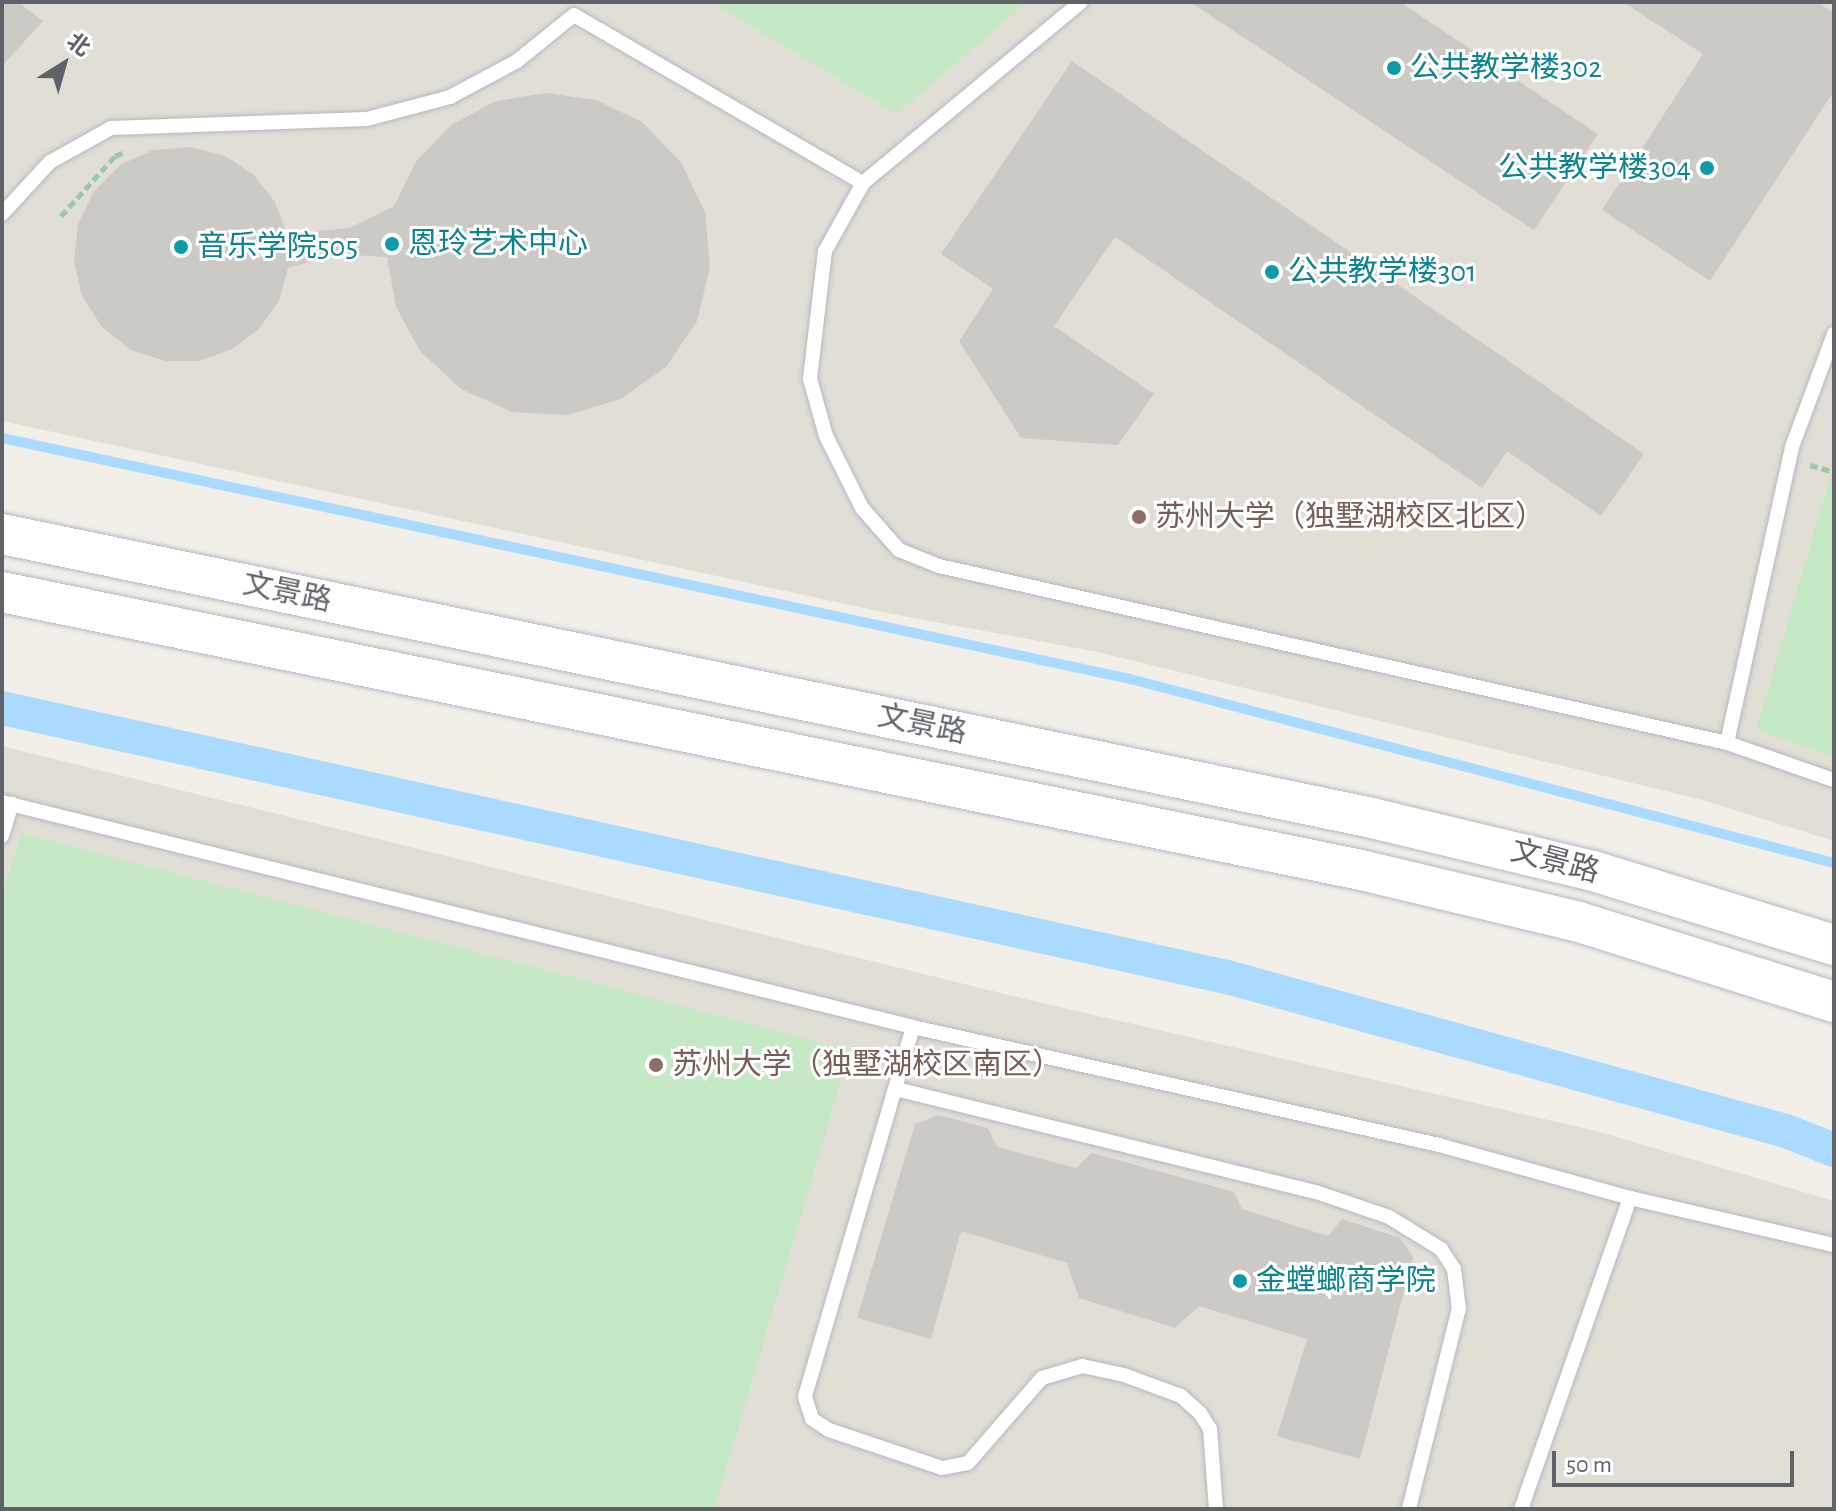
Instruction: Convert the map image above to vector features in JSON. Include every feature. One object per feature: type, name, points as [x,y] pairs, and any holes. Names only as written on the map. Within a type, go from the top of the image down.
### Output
[{"type":"main road","name":"文景路","points":[[2,534],[1386,821],[1593,871],[1834,945]]},
{"type":"main road","name":"文景路","points":[[2,592],[1361,870],[1579,922],[1834,1002]]},
{"type":"lane","points":[[1081,2],[863,183],[825,251],[810,379],[826,436],[862,508],[899,550],[939,566],[1727,743],[1834,780]]},
{"type":"lane","points":[[2,214],[50,162],[111,128],[367,119],[450,97],[517,61],[576,9],[863,183]]},
{"type":"lane","points":[[1727,743],[1792,447],[1834,334]]},
{"type":"lane","points":[[2,836],[7,803],[913,1027],[1424,1141],[1630,1198],[1834,1245]]},
{"type":"lane","points":[[913,1027],[805,1397],[812,1419],[829,1430],[942,1468],[968,1463],[1042,1378],[1082,1366],[1124,1375],[1181,1396],[1200,1413],[1210,1429],[1216,1509]]},
{"type":"lane","points":[[896,1089],[1316,1192],[1389,1217],[1441,1249],[1454,1269],[1459,1308],[1409,1509]]},
{"type":"lane","points":[[1521,1509],[1630,1198]]},
{"type":"path","points":[[61,216],[115,156],[129,151]]},
{"type":"shaded area","name":"苏州大学（独墅湖校区北区）","points":[[2,2],[1834,2],[1834,841],[1702,800],[1098,652],[887,613],[2,421]]},
{"type":"shaded area","name":"苏州大学（独墅湖校区南区）","points":[[2,746],[1025,999],[1596,1131],[1834,1201],[1834,1509],[2,1509]]},
{"type":"green space","points":[[712,2],[1027,2],[896,114]]},
{"type":"green space","points":[[1834,465],[1834,757],[1756,730]]},
{"type":"green space","points":[[21,833],[850,1050],[714,1509],[2,1509],[2,896]]},
{"type":"building","points":[[2,2],[18,2],[43,21],[2,66]]},
{"type":"building","name":"公共教学楼302","points":[[1190,2],[1400,2],[1598,134],[1534,230]]},
{"type":"building","name":"公共教学楼304","points":[[1623,2],[1817,2],[1834,13],[1834,91],[1710,281],[1602,210],[1703,54]]},
{"type":"building","name":"公共教学楼301","points":[[1072,61],[1644,454],[1601,516],[1507,451],[1482,488],[1115,237],[1054,326],[1154,394],[1118,445],[1021,438],[959,341],[993,289],[941,254]]},
{"type":"building","name":"恩玲艺术中心","points":[[546,93],[596,100],[642,122],[681,162],[705,212],[710,267],[697,321],[666,367],[621,399],[567,415],[512,412],[461,389],[420,351],[396,307],[387,257],[336,254],[288,268],[279,301],[259,329],[232,349],[200,361],[166,361],[131,350],[102,327],[82,296],[74,261],[78,224],[94,191],[120,165],[153,150],[190,147],[225,156],[254,175],[275,202],[287,234],[349,228],[394,206],[416,161],[451,125],[496,101]]},
{"type":"building","name":"金螳螂商学院","points":[[938,1115],[988,1128],[997,1147],[1076,1168],[1092,1153],[1234,1192],[1242,1209],[1328,1236],[1342,1219],[1400,1238],[1413,1257],[1360,1459],[1277,1436],[1307,1339],[1199,1306],[1175,1328],[1079,1298],[1067,1263],[961,1231],[931,1339],[857,1318],[915,1124]]},
{"type":"waterway","points":[[2,438],[1130,679],[1834,863]]},
{"type":"waterway","points":[[2,708],[1227,977],[1786,1131],[1834,1150]]},
{"type":"place","name":"公共教学楼302","points":[[1394,68]]},
{"type":"place","name":"公共教学楼304","points":[[1707,168]]},
{"type":"place","name":"恩玲艺术中心","points":[[392,244]]},
{"type":"place","name":"音乐学院505","points":[[181,247]]},
{"type":"place","name":"公共教学楼301","points":[[1272,272]]},
{"type":"place","name":"苏州大学（独墅湖校区北区）","points":[[1139,517]]},
{"type":"place","name":"苏州大学（独墅湖校区南区）","points":[[656,1065]]},
{"type":"place","name":"金螳螂商学院","points":[[1240,1281]]}]
